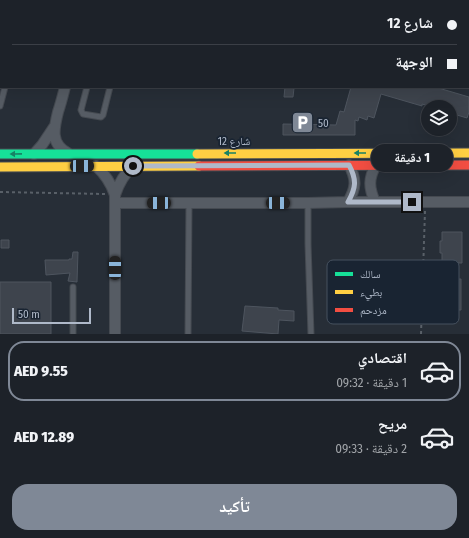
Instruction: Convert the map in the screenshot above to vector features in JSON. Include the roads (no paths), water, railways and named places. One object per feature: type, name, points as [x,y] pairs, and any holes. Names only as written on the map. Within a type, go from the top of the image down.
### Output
[{"type":"street","points":[[34,154],[54,127],[65,88]]},
{"type":"street","points":[[54,127],[58,145],[62,150],[68,153]]},
{"type":"street","points":[[114,153],[114,166]]},
{"type":"street","name":"شارع 12","points":[[0,154],[469,153]]},
{"type":"street","points":[[348,202],[353,194],[355,183],[353,173],[349,165]]},
{"type":"street","points":[[375,202],[370,184],[372,172],[376,165]]},
{"type":"street","points":[[0,167],[469,165]]},
{"type":"street","points":[[96,166],[109,181],[115,199]]},
{"type":"street","points":[[115,334],[115,199],[120,182],[128,170],[133,166]]},
{"type":"street","points":[[115,199],[189,203],[469,202]]},
{"type":"lane","points":[[0,106],[5,88]]},
{"type":"lane","points":[[87,88],[81,110],[83,114],[101,117],[103,116],[110,88]]},
{"type":"lane","points":[[188,334],[189,203]]},
{"type":"lane","points":[[308,203],[311,334]]},
{"type":"lane","points":[[73,287],[73,334]]},
{"type":"place","name":"50","points":[[303,123]]}]
